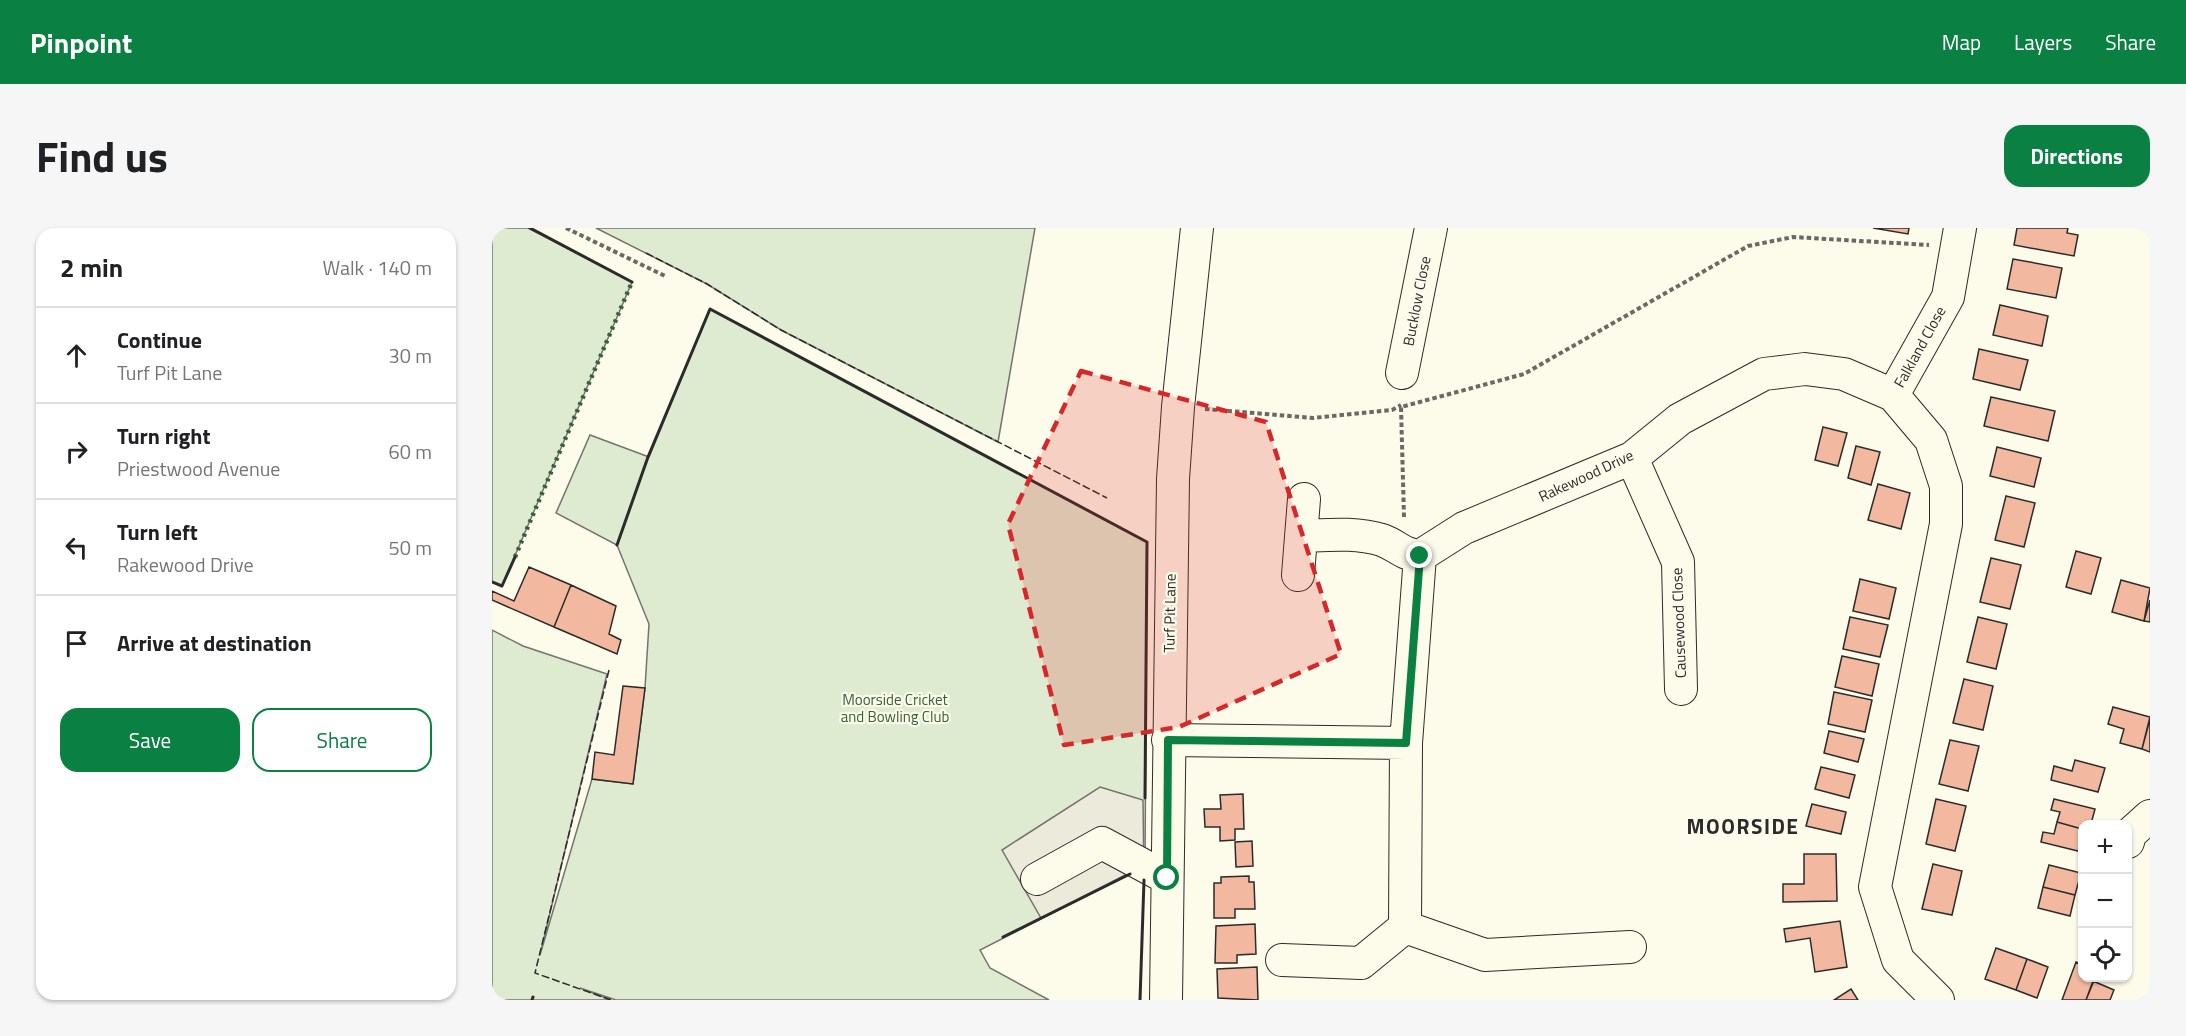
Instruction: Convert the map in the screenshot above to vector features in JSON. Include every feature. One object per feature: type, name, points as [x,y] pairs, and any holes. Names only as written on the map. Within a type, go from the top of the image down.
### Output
[{"type":"street","name":"Turf Pit Lane","points":[[1166,1000],[1171,539],[1178,407],[1197,228]]},
{"type":"street","name":"Bucklow Close","points":[[1402,373],[1431,228]]},
{"type":"street","name":"Falkland Close","points":[[1893,395],[1948,297],[1958,237]]},
{"type":"street","name":"Rakewood Drive","points":[[1413,555],[1464,528],[1632,458],[1680,418],[1764,374],[1806,369],[1844,374],[1893,395],[1931,440],[1946,486],[1946,524],[1875,887],[1898,960],[1938,1000]]},
{"type":"street","name":"Causewood Close","points":[[1632,458],[1678,562],[1682,689]]},
{"type":"street","points":[[1298,575],[1304,499]]},
{"type":"street","points":[[1302,536],[1347,534],[1383,541],[1413,555],[1406,743],[1405,927]]},
{"type":"street","points":[[1168,740],[1406,743]]},
{"type":"street","points":[[2132,832],[2150,816]]},
{"type":"street","points":[[1037,879],[1102,843],[1167,878]]},
{"type":"street","points":[[1405,927],[1485,955],[1630,947]]},
{"type":"street","points":[[1282,960],[1361,963],[1405,927]]},
{"type":"path","points":[[566,228],[665,276]]},
{"type":"path","points":[[1178,407],[1313,418],[1401,407],[1524,374],[1748,246],[1793,237],[1958,237]]},
{"type":"path","points":[[1401,407],[1413,555]]},
{"type":"highlighted area","points":[[1081,371],[1266,422],[1341,654],[1179,727],[1064,745],[1008,524]]},
{"type":"green space","points":[[492,228],[528,228],[632,282],[502,586],[492,582]]},
{"type":"green space","points":[[596,228],[1035,228],[998,442],[781,330],[707,284]]},
{"type":"green space","name":"Moorside Cricket and Bowling Club","points":[[710,309],[1147,542],[1145,866],[980,950],[990,968],[1049,1000],[616,1000],[580,988],[611,1000],[492,1000],[492,630],[523,646],[607,674],[540,955],[592,779],[633,784],[645,688],[649,624],[617,545],[556,513],[590,435],[649,457]]},
{"type":"shaded area","points":[[1100,787],[1143,800],[1144,880],[1127,874],[1041,918],[1002,850]]},
{"type":"building","points":[[1873,228],[1909,228],[1908,234]]},
{"type":"building","points":[[2017,228],[2068,228],[2067,233],[2078,235],[2074,256],[2014,245]]},
{"type":"building","points":[[2013,259],[2062,268],[2056,298],[2007,289]]},
{"type":"building","points":[[2000,305],[2048,316],[2042,346],[1993,335]]},
{"type":"building","points":[[1979,349],[2028,360],[2020,390],[1973,379]]},
{"type":"building","points":[[1991,397],[2055,411],[2048,441],[1984,426]]},
{"type":"building","points":[[1823,427],[1847,433],[1838,466],[1815,460]]},
{"type":"building","points":[[1856,446],[1880,452],[1871,485],[1848,478]]},
{"type":"building","points":[[1997,447],[2041,458],[2034,487],[1990,476]]},
{"type":"building","points":[[1878,484],[1910,493],[1901,529],[1868,520]]},
{"type":"building","points":[[2006,496],[2035,503],[2024,547],[1995,540]]},
{"type":"building","points":[[2076,551],[2101,558],[2091,594],[2066,587]]},
{"type":"building","points":[[1991,558],[2021,565],[2010,609],[1980,602]]},
{"type":"building","points":[[529,567],[571,585],[554,627],[492,600],[492,591],[514,601]]},
{"type":"building","points":[[1860,579],[1896,588],[1889,619],[1853,611]]},
{"type":"building","points":[[2121,580],[2150,588],[2144,621],[2112,612]]},
{"type":"building","points":[[571,585],[616,606],[609,634],[621,640],[617,654],[554,627]]},
{"type":"building","points":[[2150,600],[2150,622],[2144,621]]},
{"type":"building","points":[[1850,617],[1888,625],[1880,657],[1843,649]]},
{"type":"building","points":[[1978,617],[2007,624],[1996,669],[1967,662]]},
{"type":"building","points":[[1842,656],[1879,664],[1872,696],[1835,687]]},
{"type":"building","points":[[1964,679],[1993,686],[1983,730],[1953,723]]},
{"type":"building","points":[[623,686],[645,688],[633,784],[592,779],[595,752],[614,755]]},
{"type":"building","points":[[1834,692],[1872,700],[1865,732],[1828,724]]},
{"type":"building","points":[[2113,707],[2150,717],[2142,749],[2120,743],[2124,729],[2108,724]]},
{"type":"building","points":[[2150,719],[2150,752],[2142,749]]},
{"type":"building","points":[[1829,731],[1864,739],[1858,762],[1824,753]]},
{"type":"building","points":[[1950,740],[1979,746],[1968,791],[1939,784]]},
{"type":"building","points":[[2075,760],[2105,768],[2098,792],[2051,780],[2054,766],[2072,771]]},
{"type":"building","points":[[1821,767],[1855,775],[1849,798],[1815,789]]},
{"type":"building","points":[[1243,794],[1244,829],[1235,829],[1235,840],[1220,841],[1220,827],[1205,827],[1204,809],[1221,809],[1220,795]]},
{"type":"building","points":[[1936,799],[1966,806],[1955,851],[1926,844]]},
{"type":"building","points":[[2054,799],[2095,809],[2092,820],[2078,820],[2078,828],[2057,822],[2060,812],[2051,810]]},
{"type":"building","points":[[1812,804],[1846,812],[1841,834],[1806,826]]},
{"type":"building","points":[[2057,822],[2078,828],[2078,851],[2041,842],[2043,832],[2054,834]]},
{"type":"building","points":[[1252,841],[1253,866],[1236,867],[1235,842]]},
{"type":"building","points":[[1804,854],[1836,854],[1837,901],[1783,902],[1783,884],[1804,884]]},
{"type":"building","points":[[1933,864],[1962,871],[1952,915],[1922,909]]},
{"type":"building","points":[[2049,865],[2078,872],[2075,895],[2043,887]]},
{"type":"building","points":[[1249,876],[1249,882],[1254,882],[1255,909],[1235,909],[1235,918],[1214,918],[1214,883],[1221,883],[1221,877]]},
{"type":"building","points":[[2043,887],[2075,895],[2070,916],[2038,908]]},
{"type":"building","points":[[1840,921],[1847,967],[1815,972],[1810,938],[1786,942],[1784,929]]},
{"type":"building","points":[[1255,924],[1256,954],[1237,955],[1237,963],[1215,963],[1216,926]]},
{"type":"building","points":[[1996,948],[2027,959],[2016,990],[1985,979]]},
{"type":"building","points":[[2027,959],[2048,967],[2037,998],[2016,990]]},
{"type":"building","points":[[2076,962],[2078,963],[2078,982],[2093,982],[2086,1000],[2062,1000]]},
{"type":"building","points":[[1257,967],[1258,1000],[1218,998],[1217,969]]},
{"type":"building","points":[[2093,982],[2114,990],[2110,1000],[2086,1000]]},
{"type":"building","points":[[1851,989],[1858,1000],[1834,1000]]},
{"type":"hedge","points":[[515,557],[632,282]]},
{"type":"fence","points":[[646,253],[707,284],[781,330],[1107,498]]},
{"type":"fence","points":[[609,670],[535,973],[611,1000]]},
{"type":"wall","points":[[530,228],[632,282]]},
{"type":"wall","points":[[617,545],[648,457],[710,309],[1147,542],[1145,798]]},
{"type":"wall","points":[[492,582],[502,586],[515,557]]},
{"type":"wall","points":[[1003,937],[1130,874]]},
{"type":"wall","points":[[1140,1000],[1144,880]]},
{"type":"district","name":"MOORSIDE","points":[[1743,827]]},
{"type":"route","points":[[1167,878],[1168,740],[1406,743],[1420,556]]}]
